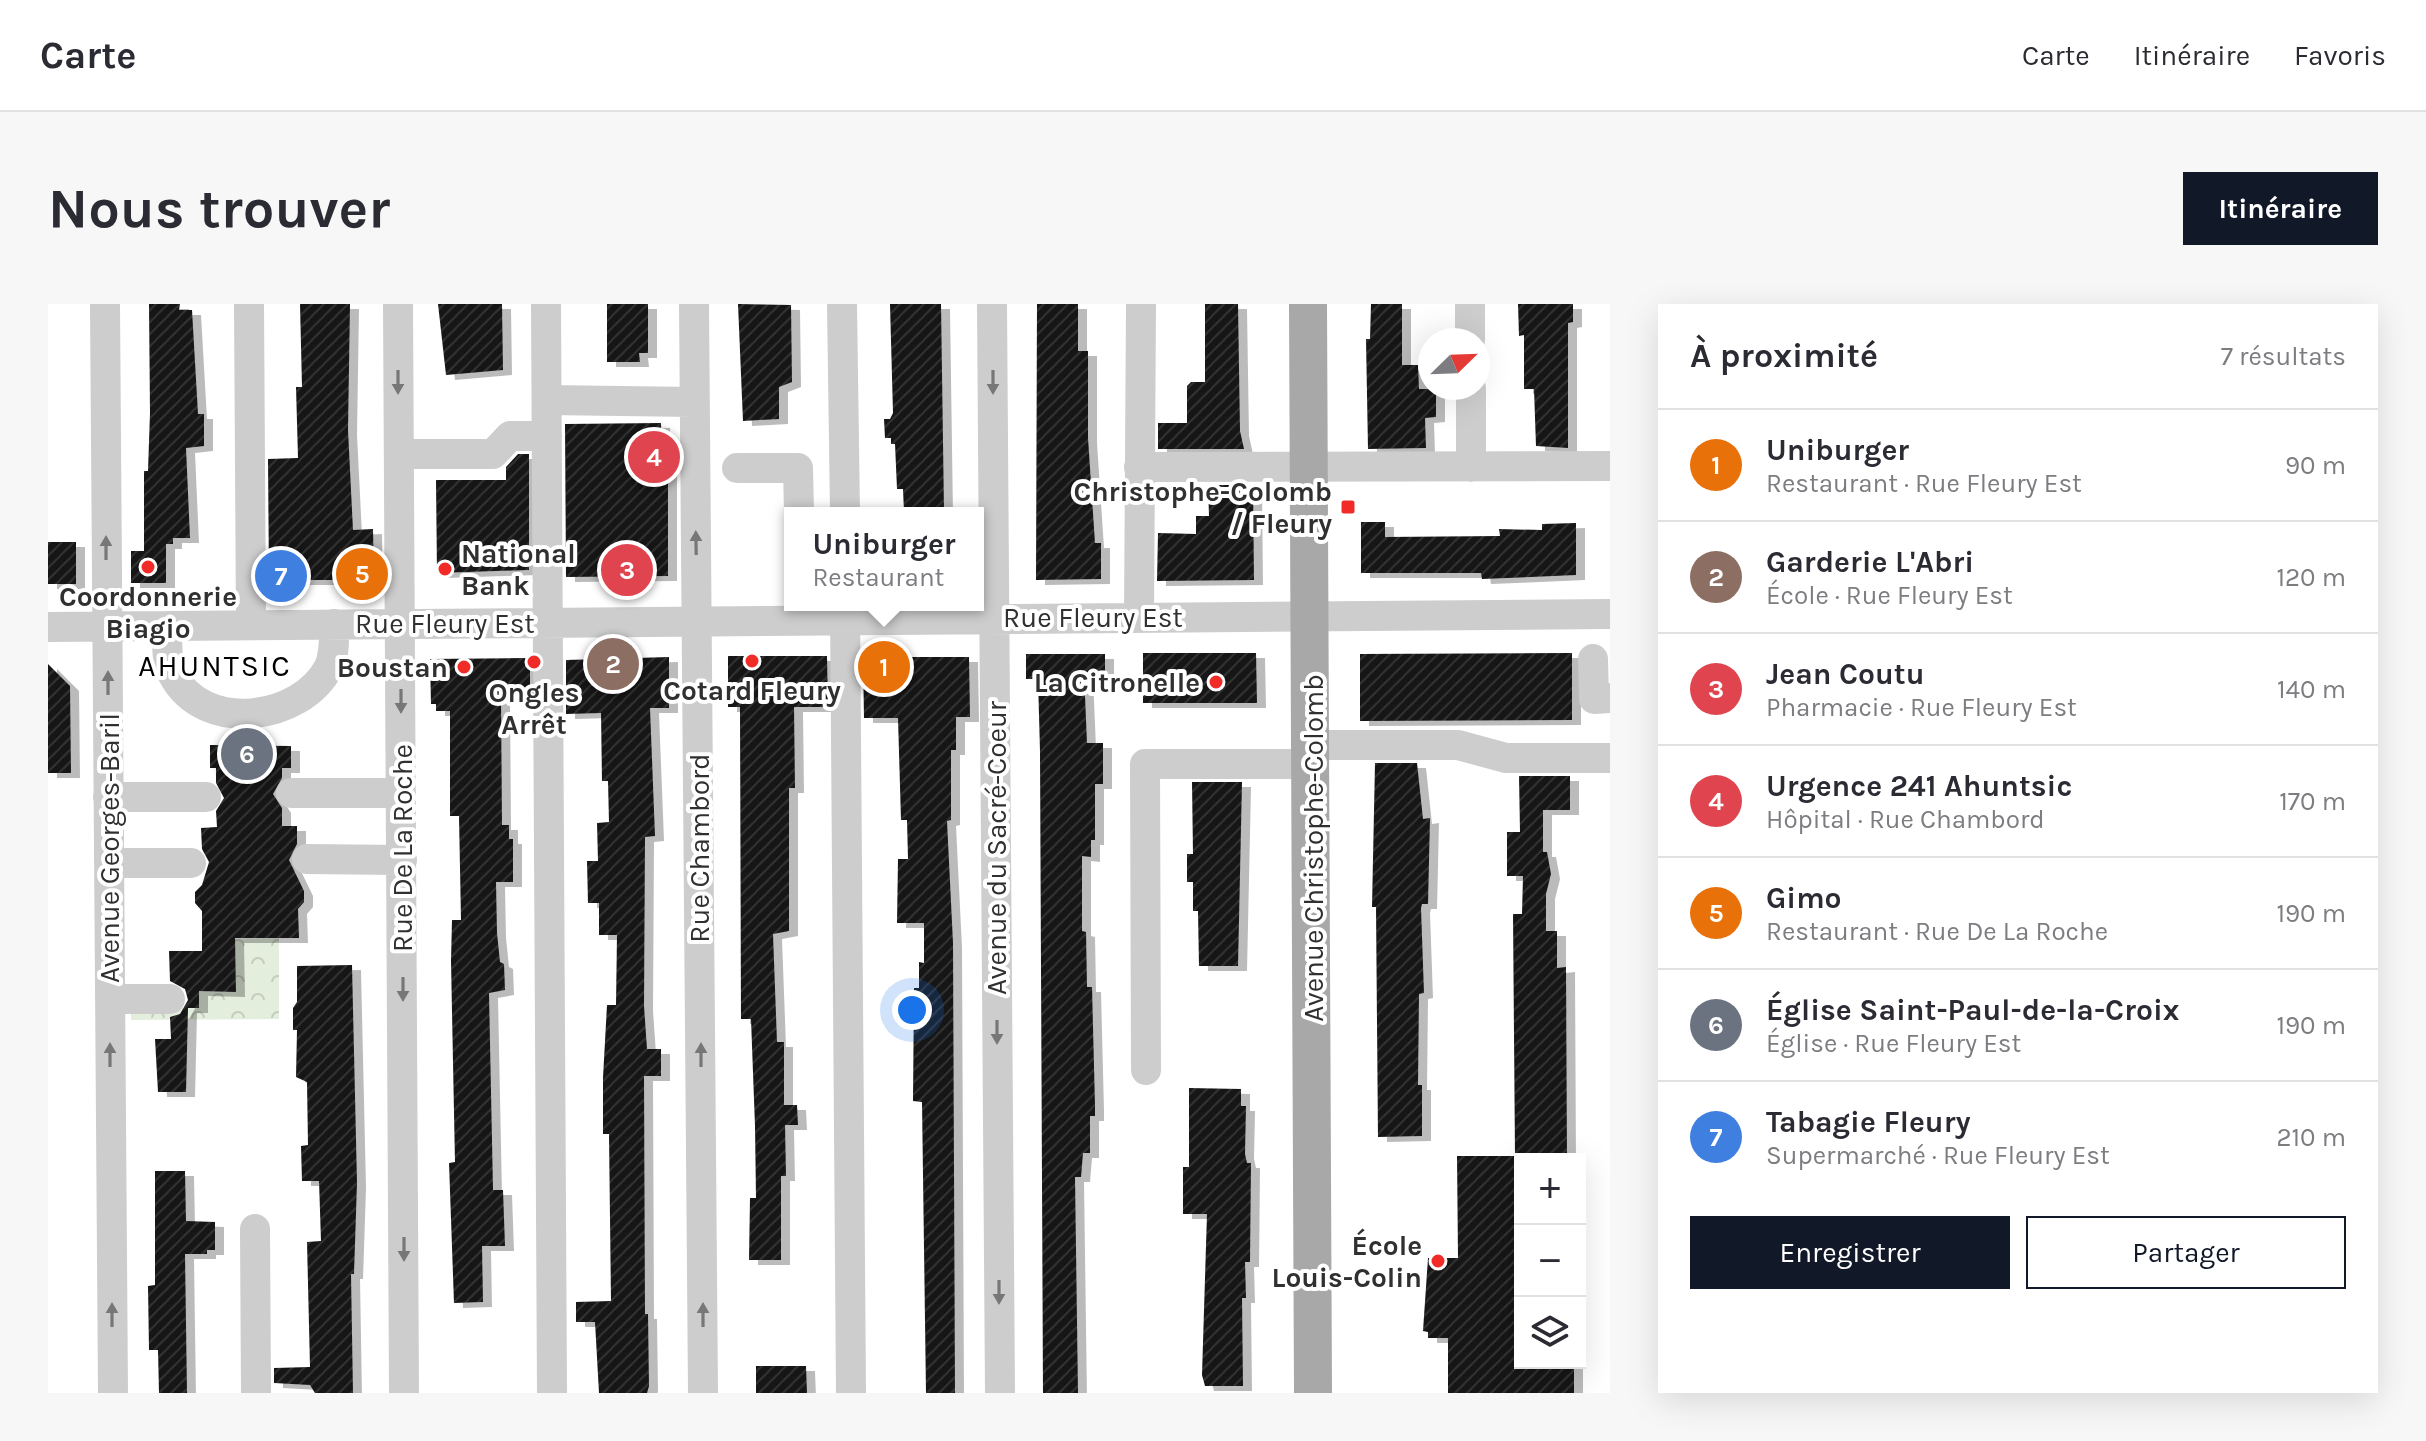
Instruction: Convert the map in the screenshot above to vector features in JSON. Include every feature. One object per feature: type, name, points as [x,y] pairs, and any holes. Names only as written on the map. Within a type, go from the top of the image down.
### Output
[{"type":"main road","name":"Avenue Christophe-Colomb","points":[[1308,304],[1312,616],[1313,1393]]},
{"type":"street","name":"Avenue Georges-Baril","points":[[105,304],[113,1393]]},
{"type":"street","points":[[249,304],[251,625]]},
{"type":"street","name":"Rue De La Roche","points":[[398,304],[404,1393]]},
{"type":"street","points":[[546,304],[552,1393]]},
{"type":"street","name":"Rue Chambord","points":[[694,304],[703,1393]]},
{"type":"street","points":[[842,304],[845,507]]},
{"type":"street","name":"Avenue du Sacré-Coeur","points":[[992,304],[1000,1393]]},
{"type":"street","points":[[1139,617],[1141,304]]},
{"type":"street","points":[[1470,304],[1470,328]]},
{"type":"street","points":[[547,400],[694,402]]},
{"type":"street","points":[[1471,400],[1471,467]]},
{"type":"street","points":[[399,454],[493,454],[510,436],[547,436]]},
{"type":"street","points":[[1139,467],[1610,466]]},
{"type":"street","points":[[737,468],[798,468],[799,507]]},
{"type":"street","name":"Rue Fleury Est","points":[[48,627],[697,621],[799,612],[994,618],[1610,614]]},
{"type":"street","points":[[845,612],[851,1393]]},
{"type":"street","points":[[167,626],[169,666],[180,686],[207,706],[248,713],[279,710],[312,689],[331,663],[334,624]]},
{"type":"street","points":[[1593,659],[1594,699],[1610,698]]},
{"type":"street","points":[[1146,1070],[1145,764],[1458,745],[1506,758],[1610,758]]},
{"type":"street","points":[[291,793],[401,793]]},
{"type":"street","points":[[108,797],[206,797]]},
{"type":"street","points":[[307,859],[402,860]]},
{"type":"street","points":[[109,863],[191,863]]},
{"type":"street","points":[[110,999],[170,999]]},
{"type":"street","points":[[255,1229],[256,1393]]},
{"type":"green space","points":[[279,938],[279,1019],[131,1020],[131,1009],[199,1008],[199,991],[236,992],[235,939]]},
{"type":"building","points":[[149,304],[180,304],[179,310],[192,310],[198,414],[204,414],[204,446],[186,448],[190,538],[173,538],[173,544],[166,544],[166,583],[131,583],[131,551],[144,551],[144,471],[148,471],[150,413]]},
{"type":"building","points":[[300,304],[350,304],[348,430],[353,530],[373,529],[374,580],[269,580],[268,459],[298,458],[296,387],[302,387]]},
{"type":"building","points":[[438,304],[502,304],[503,370],[446,375]]},
{"type":"building","points":[[607,304],[648,304],[648,353],[639,353],[640,362],[607,362]]},
{"type":"building","points":[[738,304],[791,305],[792,382],[779,387],[779,419],[743,421]]},
{"type":"building","points":[[890,304],[941,304],[944,507],[904,507],[903,489],[897,489],[895,444],[891,444],[891,438],[885,438],[884,419],[890,419],[893,413]]},
{"type":"building","points":[[1037,304],[1078,304],[1078,351],[1088,351],[1088,438],[1095,543],[1101,543],[1101,579],[1036,580]]},
{"type":"building","points":[[1205,304],[1238,304],[1240,431],[1244,449],[1158,449],[1158,423],[1187,423],[1187,386],[1191,382],[1205,382]]},
{"type":"building","points":[[1371,304],[1402,304],[1402,365],[1418,365],[1418,400],[1436,400],[1436,417],[1425,418],[1426,448],[1368,449],[1366,339],[1370,339]]},
{"type":"building","points":[[1518,304],[1573,304],[1573,322],[1568,323],[1568,448],[1536,446],[1534,389],[1524,389],[1524,335],[1519,336]]},
{"type":"building","points":[[661,423],[662,467],[668,469],[668,576],[566,577],[565,424]]},
{"type":"building","points":[[518,454],[529,454],[529,570],[437,573],[436,480],[506,480],[506,467]]},
{"type":"building","points":[[1208,485],[1253,485],[1254,580],[1157,581],[1158,533],[1196,534],[1196,516],[1209,516]]},
{"type":"building","points":[[1361,522],[1385,522],[1385,537],[1500,536],[1499,529],[1542,530],[1542,524],[1576,523],[1576,575],[1482,579],[1481,573],[1361,573]]},
{"type":"building","points":[[48,542],[76,542],[76,584],[48,584]]},
{"type":"building","points":[[1143,653],[1256,653],[1257,703],[1143,703]]},
{"type":"building","points":[[1572,653],[1572,720],[1360,721],[1360,654]]},
{"type":"building","points":[[1026,654],[1105,654],[1105,673],[1084,673],[1087,743],[1103,743],[1103,784],[1095,784],[1095,840],[1091,840],[1091,857],[1082,856],[1082,931],[1086,932],[1087,987],[1092,987],[1095,1116],[1090,1116],[1090,1153],[1083,1153],[1081,1177],[1075,1177],[1078,1393],[1043,1393],[1040,751],[1038,679],[1026,679]]},
{"type":"building","points":[[728,656],[827,656],[828,707],[794,707],[795,788],[789,788],[789,931],[773,934],[777,1042],[784,1042],[784,1105],[797,1105],[798,1125],[785,1125],[786,1176],[781,1176],[781,1260],[749,1260],[750,1198],[756,1198],[755,1126],[751,1019],[741,1019],[740,707],[728,707]]},
{"type":"building","points":[[669,657],[669,708],[650,708],[655,836],[645,837],[644,1006],[647,1049],[661,1049],[661,1076],[644,1076],[645,1314],[648,1314],[649,1386],[647,1393],[599,1393],[595,1322],[576,1322],[576,1302],[611,1301],[609,1134],[603,1134],[603,1078],[607,1005],[616,1005],[617,935],[599,935],[599,903],[588,903],[587,861],[598,861],[597,823],[609,822],[608,781],[602,781],[601,713],[566,714],[566,660]]},
{"type":"building","points":[[863,657],[969,657],[970,717],[956,717],[956,750],[951,750],[951,820],[947,821],[953,943],[955,1393],[926,1393],[922,1102],[913,1101],[914,988],[919,988],[919,962],[924,963],[924,923],[897,923],[898,859],[908,859],[907,820],[901,820],[898,718],[864,718]]},
{"type":"building","points":[[530,658],[530,698],[501,699],[502,825],[509,825],[509,839],[513,839],[513,882],[496,882],[497,933],[500,962],[504,964],[505,990],[489,993],[493,1190],[503,1190],[505,1246],[482,1246],[483,1302],[454,1303],[449,1163],[455,1162],[451,961],[452,920],[461,920],[459,816],[450,816],[450,711],[436,711],[436,704],[431,704],[430,659]]},
{"type":"building","points":[[48,664],[70,686],[71,773],[48,773]]},
{"type":"building","points":[[210,745],[291,746],[291,768],[282,768],[282,778],[273,794],[282,808],[282,826],[297,826],[297,844],[289,860],[304,891],[304,902],[298,909],[299,938],[235,938],[236,992],[199,991],[199,1008],[188,1008],[186,1092],[158,1092],[155,1039],[171,1039],[170,1017],[180,1014],[188,1000],[185,989],[170,981],[169,951],[202,951],[202,911],[195,903],[195,892],[202,885],[209,862],[202,849],[201,828],[217,827],[216,811],[224,798],[216,783],[216,768],[210,768]]},
{"type":"building","points":[[1375,763],[1417,763],[1423,819],[1430,818],[1428,904],[1422,904],[1421,908],[1424,993],[1419,994],[1418,1085],[1422,1085],[1422,1136],[1378,1137],[1376,907],[1372,907]]},
{"type":"building","points":[[1519,776],[1570,776],[1570,810],[1543,810],[1543,852],[1547,852],[1551,874],[1546,894],[1546,931],[1557,931],[1557,968],[1566,967],[1567,1153],[1515,1153],[1513,914],[1522,914],[1523,876],[1507,876],[1507,832],[1520,832]]},
{"type":"building","points":[[1192,782],[1242,782],[1238,966],[1199,966],[1198,911],[1193,911],[1193,882],[1187,882],[1187,854],[1193,854]]},
{"type":"building","points":[[352,965],[357,1183],[354,1274],[351,1274],[353,1393],[315,1393],[310,1385],[274,1383],[274,1368],[310,1367],[307,1242],[321,1241],[319,1181],[302,1181],[301,1146],[308,1145],[307,1082],[296,1077],[297,1030],[293,1030],[293,1008],[297,1002],[297,966]]},
{"type":"building","points":[[1189,1088],[1241,1089],[1241,1106],[1246,1106],[1245,1154],[1247,1163],[1251,1163],[1250,1262],[1245,1262],[1246,1298],[1242,1298],[1243,1386],[1205,1386],[1202,1375],[1207,1214],[1183,1214],[1183,1167],[1189,1167]]},
{"type":"building","points":[[1457,1156],[1514,1156],[1514,1369],[1574,1369],[1574,1393],[1448,1393],[1448,1338],[1428,1338],[1428,1332],[1423,1331],[1428,1258],[1458,1258]]},
{"type":"building","points":[[155,1171],[185,1171],[186,1221],[215,1222],[215,1250],[207,1250],[207,1254],[185,1254],[187,1393],[159,1393],[158,1350],[149,1350],[148,1286],[155,1285]]},
{"type":"building","points":[[756,1366],[806,1366],[807,1393],[756,1393]]},
{"type":"place","name":"Urgence 241 Ahuntsic","points":[[654,457]]},
{"type":"place","name":"Christophe-Colomb / Fleury","points":[[1348,507]]},
{"type":"place","name":"Coordonnerie Biagio","points":[[148,567]]},
{"type":"place","name":"National Bank","points":[[445,569]]},
{"type":"place","name":"Jean Coutu","points":[[627,570]]},
{"type":"place","name":"Gimo","points":[[362,574]]},
{"type":"place","name":"Tabagie Fleury","points":[[281,576]]},
{"type":"place","name":"Cotard Fleury","points":[[752,661]]},
{"type":"place","name":"Ongles Arrêt","points":[[534,662]]},
{"type":"place","name":"Garderie L'Abri","points":[[613,664]]},
{"type":"place","name":"Boustan","points":[[464,667]]},
{"type":"place","name":"Uniburger","points":[[884,667]]},
{"type":"place","name":"La Citronelle","points":[[1216,682]]},
{"type":"place","name":"Église Saint-Paul-de-la-Croix","points":[[247,754]]},
{"type":"place","name":"École Louis-Colin","points":[[1438,1261]]},
{"type":"district","name":"AHUNTSIC","points":[[215,666]]}]
